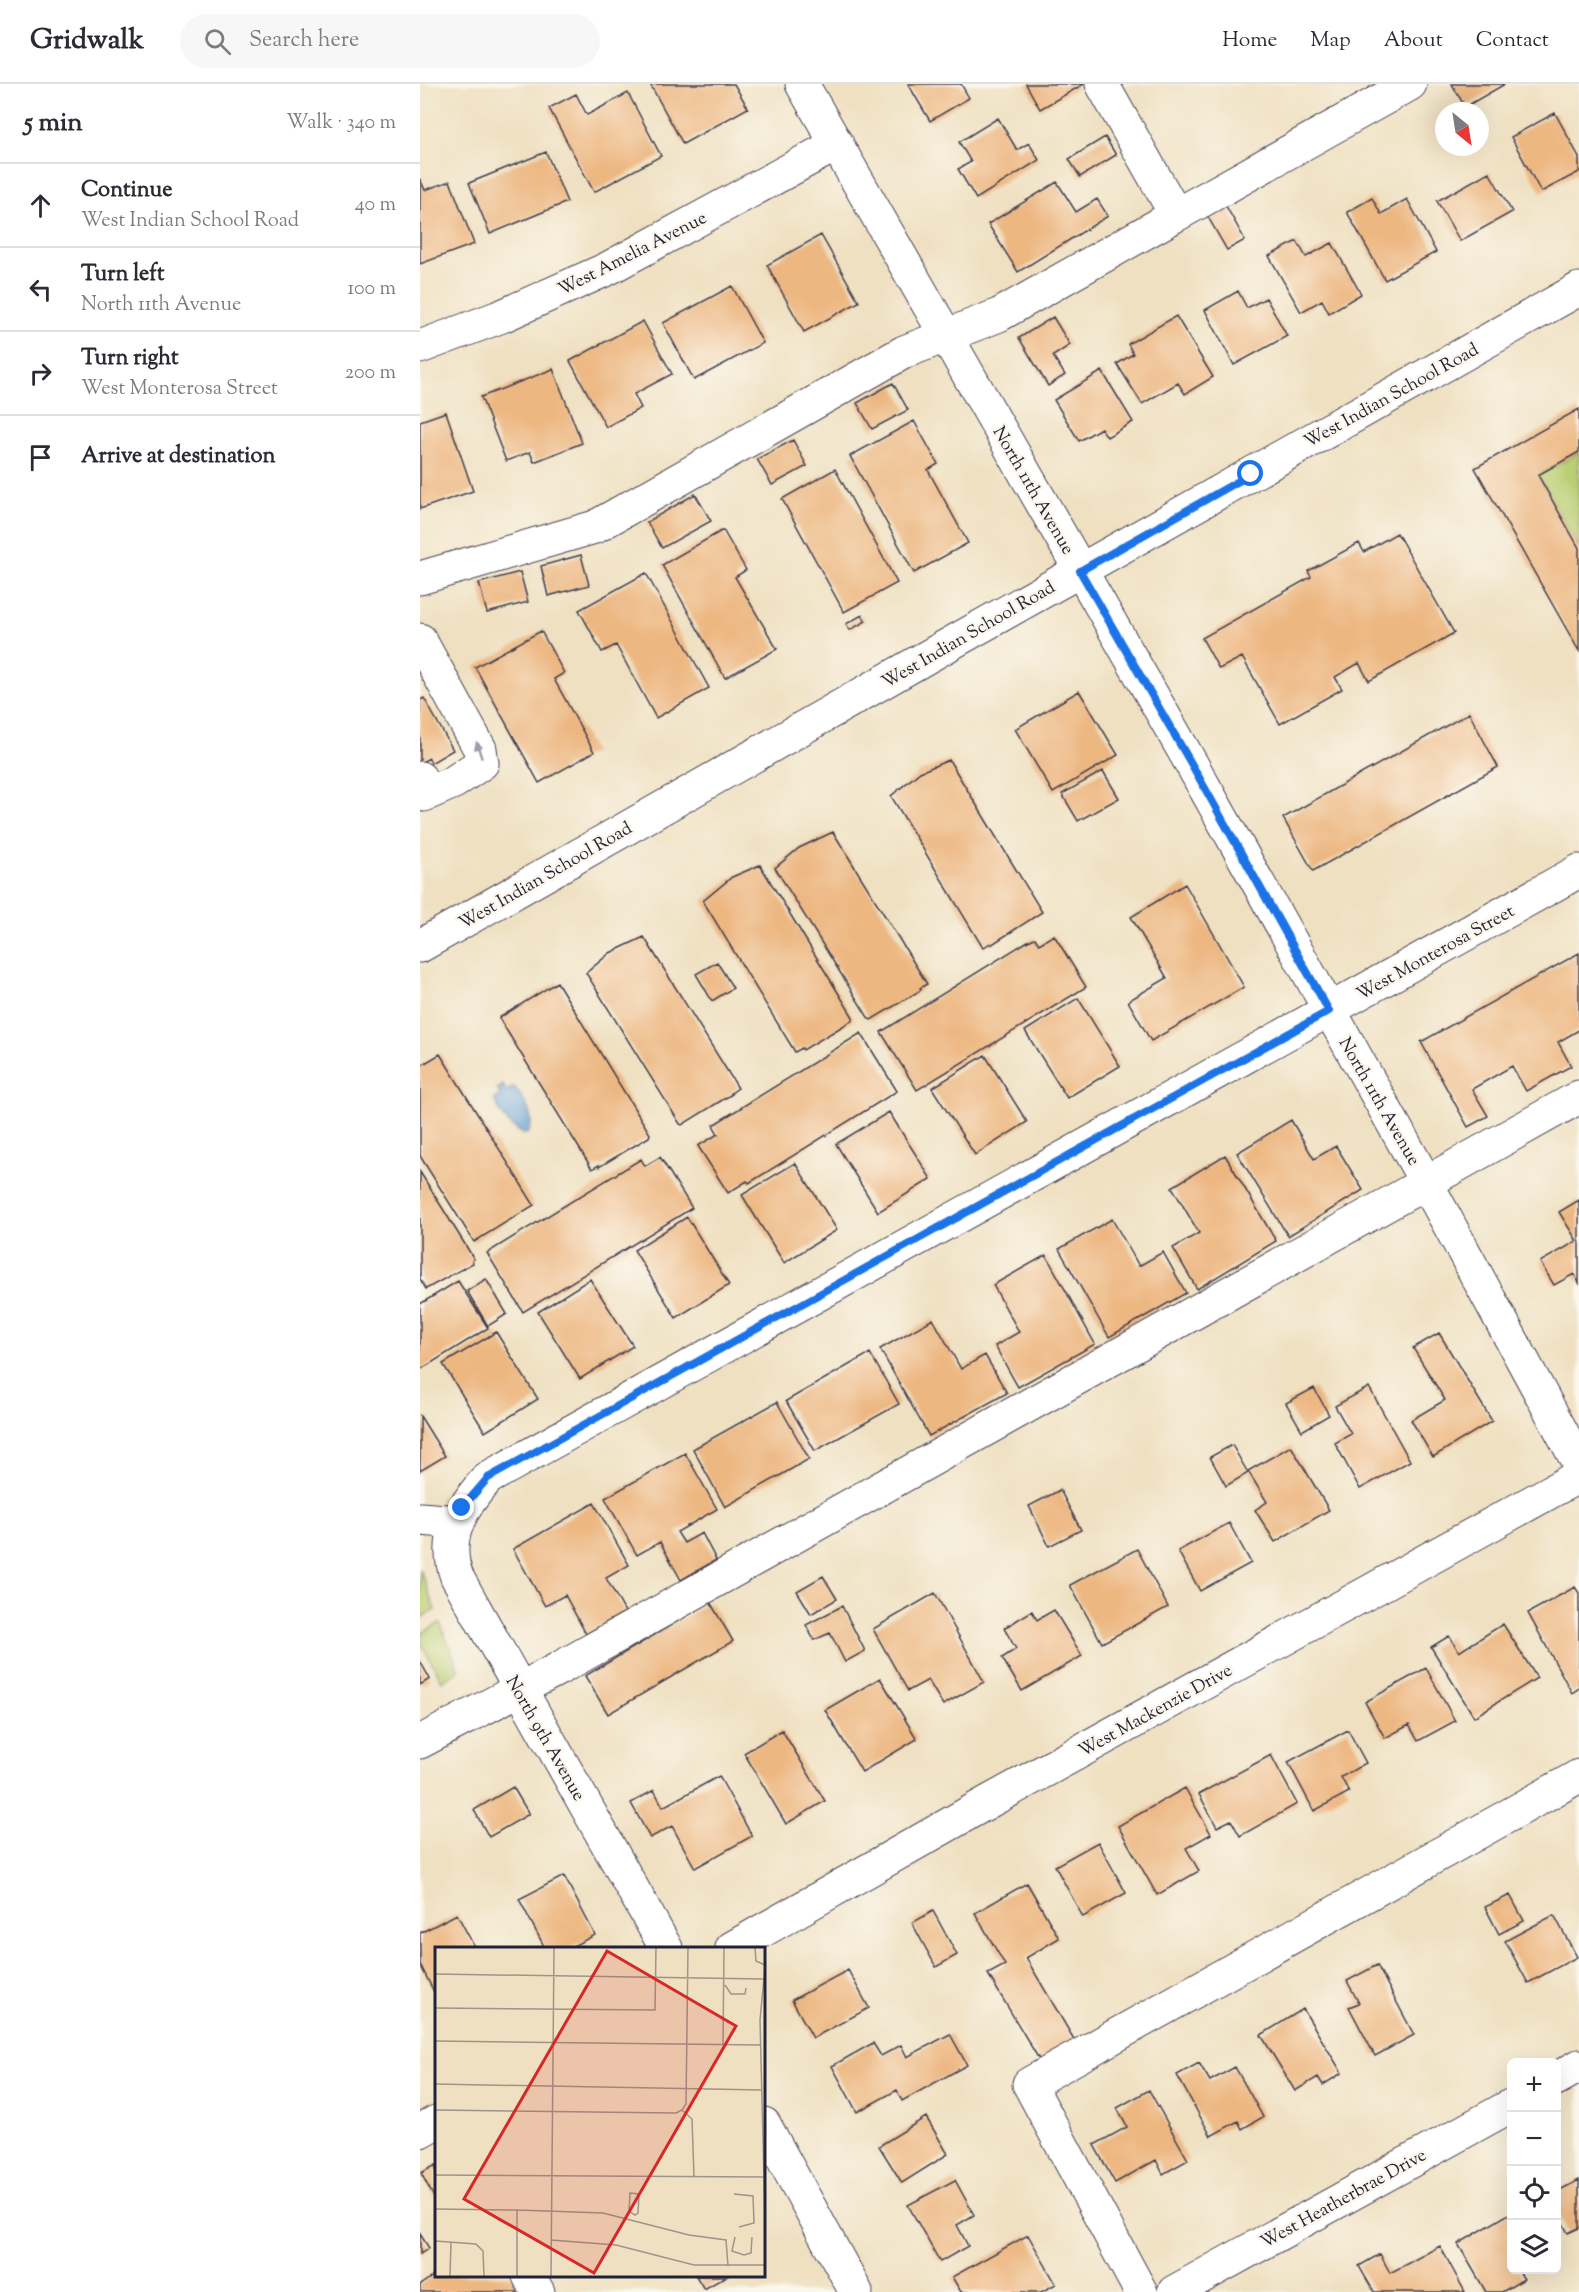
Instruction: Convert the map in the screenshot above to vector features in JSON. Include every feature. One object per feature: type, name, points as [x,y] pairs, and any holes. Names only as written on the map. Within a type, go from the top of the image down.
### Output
[{"type":"street","name":"North 11th Avenue","points":[[802,84],[1192,765],[1427,1184],[1579,1464]]},
{"type":"street","points":[[1102,84],[1176,215]]},
{"type":"street","points":[[420,578],[595,527],[904,352],[999,315],[1410,84]]},
{"type":"street","name":"West Amelia Avenue","points":[[420,346],[502,315],[607,269],[837,144]]},
{"type":"street","name":"West Indian School Road","points":[[420,946],[1579,289]]},
{"type":"street","points":[[420,640],[480,749],[482,763],[454,782],[424,795],[420,778]]},
{"type":"street","name":"West Monterosa Street","points":[[458,1522],[462,1508],[470,1496],[488,1478],[1579,871]]},
{"type":"street","points":[[420,1742],[519,1690],[1579,1097]]},
{"type":"street","name":"West Mackenzie Drive","points":[[734,1947],[992,1800],[1579,1476]]},
{"type":"street","points":[[420,1519],[458,1522]]},
{"type":"street","name":"North 9th Avenue","points":[[458,1522],[450,1554],[453,1566],[519,1690],[665,1947]]},
{"type":"street","points":[[1141,2292],[1029,2084],[1579,1776]]},
{"type":"street","points":[[1561,2077],[1579,2066]]},
{"type":"street","name":"West Heatherbrae Drive","points":[[1174,2292],[1507,2108]]},
{"type":"street","points":[[420,2131],[435,2123]]},
{"type":"street","points":[[765,2126],[856,2292]]},
{"type":"street","points":[[530,2277],[538,2292]]},
{"type":"green space","points":[[1579,452],[1579,548],[1538,475]]},
{"type":"green space","points":[[420,1569],[435,1610],[420,1618]]},
{"type":"green space","points":[[440,1623],[459,1671],[442,1681],[420,1641],[420,1634]]},
{"type":"water","points":[[503,1085],[506,1091],[514,1087],[525,1102],[531,1121],[528,1133],[524,1134],[514,1127],[499,1110],[494,1099],[500,1095],[497,1089]]},
{"type":"building","points":[[650,84],[734,84],[748,108],[683,144]]},
{"type":"building","points":[[908,84],[961,84],[969,98],[930,121]]},
{"type":"building","points":[[1026,84],[1084,84],[1040,109]]},
{"type":"building","points":[[1452,84],[1505,84],[1474,102],[1462,102]]},
{"type":"building","points":[[628,93],[661,156],[594,192],[549,108],[576,94],[587,115]]},
{"type":"building","points":[[1555,113],[1579,157],[1579,172],[1541,192],[1511,137]]},
{"type":"building","points":[[998,118],[1017,150],[1029,143],[1039,160],[976,199],[958,169],[971,162],[959,142]]},
{"type":"building","points":[[1105,137],[1116,155],[1080,177],[1069,159]]},
{"type":"building","points":[[546,152],[567,202],[490,234],[469,183]]},
{"type":"building","points":[[1489,172],[1512,212],[1460,241],[1437,201]]},
{"type":"building","points":[[420,179],[425,190],[450,181],[474,244],[420,264]]},
{"type":"building","points":[[1057,182],[1076,212],[1097,199],[1108,216],[1018,272],[988,224]]},
{"type":"building","points":[[1372,198],[1381,214],[1407,199],[1436,252],[1385,280],[1347,212]]},
{"type":"building","points":[[1222,199],[1245,240],[1227,250],[1204,210]]},
{"type":"building","points":[[821,235],[859,302],[804,332],[767,265]]},
{"type":"building","points":[[1297,241],[1306,257],[1332,243],[1361,294],[1329,313],[1322,300],[1301,312],[1269,256]]},
{"type":"building","points":[[732,286],[763,343],[694,380],[663,323]]},
{"type":"building","points":[[1238,291],[1247,308],[1266,298],[1287,336],[1234,365],[1205,310]]},
{"type":"building","points":[[1176,316],[1213,377],[1185,394],[1178,383],[1142,404],[1117,364],[1133,354],[1128,344]]},
{"type":"building","points":[[1053,317],[1070,345],[1053,356],[1065,375],[1048,386],[1019,338]]},
{"type":"building","points":[[643,321],[672,374],[634,394],[641,408],[606,427],[570,361]]},
{"type":"building","points":[[553,369],[582,443],[534,462],[530,452],[506,461],[481,397]]},
{"type":"building","points":[[1102,371],[1133,422],[1107,437],[1101,428],[1079,441],[1054,400]]},
{"type":"building","points":[[893,383],[908,410],[872,429],[857,403]]},
{"type":"building","points":[[1579,409],[1579,452],[1538,475],[1579,548],[1579,651],[1475,468]]},
{"type":"building","points":[[446,412],[473,491],[420,509],[420,421]]},
{"type":"building","points":[[914,421],[938,464],[928,470],[968,543],[914,573],[850,456]]},
{"type":"building","points":[[793,440],[807,466],[772,485],[757,459]]},
{"type":"building","points":[[835,469],[897,583],[844,612],[782,499]]},
{"type":"building","points":[[695,494],[711,521],[662,548],[647,522]]},
{"type":"building","points":[[723,530],[746,570],[735,577],[777,649],[725,678],[662,565]]},
{"type":"building","points":[[1397,533],[1454,633],[1369,681],[1359,663],[1335,677],[1342,689],[1280,724],[1242,657],[1219,669],[1202,638],[1311,577],[1308,571],[1359,543],[1364,552]]},
{"type":"building","points":[[581,555],[589,585],[548,596],[541,566]]},
{"type":"building","points":[[520,572],[528,602],[487,613],[479,583]]},
{"type":"building","points":[[646,573],[709,688],[656,718],[616,645],[602,652],[579,610]]},
{"type":"building","points":[[862,615],[866,621],[850,630],[846,624]]},
{"type":"building","points":[[541,631],[564,673],[554,679],[594,752],[539,783],[475,667]]},
{"type":"building","points":[[1079,691],[1118,755],[1053,793],[1015,729]]},
{"type":"building","points":[[424,698],[453,750],[431,763],[429,758],[420,763],[420,700]]},
{"type":"building","points":[[1469,713],[1498,767],[1313,871],[1283,818]]},
{"type":"building","points":[[949,760],[1042,912],[983,948],[891,796],[920,772]]},
{"type":"building","points":[[1103,771],[1119,798],[1078,821],[1062,794]]},
{"type":"building","points":[[833,832],[927,984],[920,988],[921,990],[871,1020],[775,868],[799,848]]},
{"type":"building","points":[[760,865],[853,1017],[853,1020],[803,1050],[802,1048],[795,1052],[703,901],[732,877]]},
{"type":"building","points":[[1185,884],[1244,987],[1151,1041],[1128,1001],[1167,978],[1131,917]]},
{"type":"building","points":[[1054,935],[1086,987],[917,1090],[881,1032],[1028,941],[1035,938],[1039,944]]},
{"type":"building","points":[[644,937],[738,1088],[682,1125],[586,973],[610,953]]},
{"type":"building","points":[[1579,953],[1579,1030],[1558,1042],[1571,1066],[1526,1091],[1512,1066],[1472,1089],[1488,1116],[1468,1127],[1421,1042]]},
{"type":"building","points":[[717,962],[733,988],[712,1001],[696,974]]},
{"type":"building","points":[[557,982],[650,1134],[649,1137],[592,1169],[499,1018]]},
{"type":"building","points":[[1078,998],[1120,1066],[1067,1098],[1025,1031]]},
{"type":"building","points":[[861,1033],[897,1091],[749,1183],[747,1181],[728,1193],[698,1146],[718,1134],[713,1125]]},
{"type":"building","points":[[440,1054],[534,1205],[474,1242],[420,1156],[420,1066]]},
{"type":"building","points":[[985,1055],[1027,1122],[975,1155],[932,1088]]},
{"type":"building","points":[[889,1112],[931,1179],[878,1212],[836,1144]]},
{"type":"building","points":[[1291,1120],[1314,1159],[1336,1146],[1363,1190],[1288,1236],[1237,1153]]},
{"type":"building","points":[[1225,1155],[1276,1241],[1197,1289],[1173,1248],[1199,1233],[1172,1187]]},
{"type":"building","points":[[660,1157],[692,1208],[523,1312],[487,1253],[641,1159],[645,1166]]},
{"type":"building","points":[[795,1163],[837,1230],[784,1263],[742,1195]]},
{"type":"building","points":[[420,1172],[474,1259],[473,1263],[426,1289],[420,1279]]},
{"type":"building","points":[[1579,1200],[1579,1283],[1574,1274],[1554,1285],[1540,1262],[1577,1241],[1559,1212]]},
{"type":"building","points":[[687,1217],[729,1285],[676,1318],[634,1250]]},
{"type":"building","points":[[1112,1219],[1139,1266],[1163,1252],[1186,1293],[1109,1337],[1059,1249]]},
{"type":"building","points":[[1046,1255],[1095,1344],[1018,1387],[995,1346],[1019,1332],[993,1285]]},
{"type":"building","points":[[486,1279],[507,1314],[488,1326],[467,1291]]},
{"type":"building","points":[[590,1279],[633,1346],[580,1379],[538,1312]]},
{"type":"building","points":[[458,1281],[488,1328],[420,1370],[420,1304]]},
{"type":"building","points":[[933,1319],[961,1369],[985,1355],[1007,1393],[929,1436],[880,1349]]},
{"type":"building","points":[[496,1332],[538,1399],[485,1432],[443,1364]]},
{"type":"building","points":[[1439,1333],[1492,1421],[1433,1457],[1411,1420],[1445,1400],[1413,1348]]},
{"type":"building","points":[[870,1353],[899,1404],[815,1451],[786,1401]]},
{"type":"building","points":[[1369,1387],[1410,1461],[1360,1489],[1335,1443],[1351,1434],[1335,1406]]},
{"type":"building","points":[[1314,1388],[1329,1415],[1302,1431],[1286,1403]]},
{"type":"building","points":[[777,1402],[809,1459],[725,1507],[693,1449]]},
{"type":"building","points":[[420,1416],[445,1456],[420,1471]]},
{"type":"building","points":[[1232,1445],[1248,1473],[1226,1486],[1210,1457]]},
{"type":"building","points":[[1291,1446],[1329,1510],[1275,1542],[1255,1510],[1267,1502],[1248,1471]]},
{"type":"building","points":[[685,1453],[717,1509],[677,1532],[684,1543],[702,1533],[716,1560],[681,1580],[660,1542],[637,1555],[605,1498]]},
{"type":"building","points":[[1060,1490],[1081,1530],[1049,1546],[1029,1506]]},
{"type":"building","points":[[594,1503],[629,1565],[606,1578],[625,1612],[586,1634],[565,1595],[545,1606],[513,1549]]},
{"type":"building","points":[[1229,1523],[1251,1563],[1200,1591],[1178,1551]]},
{"type":"building","points":[[1137,1549],[1168,1607],[1102,1643],[1070,1585]]},
{"type":"building","points":[[823,1576],[837,1599],[811,1614],[797,1591]]},
{"type":"building","points":[[1575,1587],[1579,1593],[1579,1688],[1572,1693],[1528,1613]]},
{"type":"building","points":[[935,1593],[984,1682],[943,1705],[928,1680],[908,1691],[873,1629]]},
{"type":"building","points":[[710,1602],[733,1641],[608,1714],[585,1676]]},
{"type":"building","points":[[842,1606],[865,1651],[845,1662],[830,1633],[814,1640],[806,1625]]},
{"type":"building","points":[[1054,1610],[1082,1656],[1022,1691],[1002,1658],[1016,1649],[1004,1628],[1032,1611],[1037,1620]]},
{"type":"building","points":[[1503,1624],[1537,1678],[1474,1717],[1431,1647],[1449,1636],[1459,1652]]},
{"type":"building","points":[[420,1661],[430,1679],[420,1685]]},
{"type":"building","points":[[1426,1668],[1455,1721],[1418,1741],[1409,1725],[1385,1738],[1365,1702]]},
{"type":"building","points":[[880,1678],[917,1739],[862,1772],[825,1710]]},
{"type":"building","points":[[782,1730],[825,1801],[786,1824],[744,1753]]},
{"type":"building","points":[[1348,1730],[1366,1763],[1341,1777],[1349,1792],[1314,1811],[1288,1762]]},
{"type":"building","points":[[1271,1755],[1297,1804],[1240,1836],[1231,1820],[1217,1827],[1199,1794]]},
{"type":"building","points":[[719,1776],[752,1836],[695,1868],[672,1826],[650,1838],[631,1803],[654,1790],[663,1807]]},
{"type":"building","points":[[513,1787],[529,1814],[489,1837],[474,1810]]},
{"type":"building","points":[[1185,1788],[1211,1834],[1186,1848],[1199,1871],[1157,1895],[1118,1826]]},
{"type":"building","points":[[1098,1842],[1126,1893],[1083,1917],[1055,1866]]},
{"type":"building","points":[[564,1876],[595,1935],[571,1947],[544,1947],[519,1899]]},
{"type":"building","points":[[1027,1883],[1059,1938],[1026,1958],[1075,2041],[1040,2061],[988,1974],[1005,1965],[975,1913]]},
{"type":"building","points":[[1510,1895],[1524,1921],[1499,1934],[1485,1907]]},
{"type":"building","points":[[933,1911],[957,1955],[936,1967],[912,1923]]},
{"type":"building","points":[[457,1914],[474,1947],[435,1947],[435,1994],[420,1964],[420,1933]]},
{"type":"building","points":[[1554,1915],[1577,1957],[1528,1983],[1505,1941]]},
{"type":"building","points":[[1377,1965],[1414,2035],[1375,2056],[1349,2007],[1359,2003],[1347,1981]]},
{"type":"building","points":[[848,1970],[869,2008],[813,2038],[792,2000]]},
{"type":"building","points":[[1303,2009],[1342,2073],[1323,2085],[1318,2077],[1295,2091],[1261,2035]]},
{"type":"building","points":[[950,2034],[967,2065],[902,2101],[897,2090],[857,2112],[832,2066],[873,2043],[881,2056],[901,2045],[907,2057]]},
{"type":"building","points":[[1199,2063],[1210,2081],[1235,2067],[1263,2117],[1242,2129],[1238,2121],[1211,2136],[1177,2075]]},
{"type":"building","points":[[1149,2090],[1188,2160],[1163,2174],[1156,2160],[1115,2183],[1094,2145],[1127,2127],[1117,2108]]},
{"type":"building","points":[[926,2117],[948,2154],[902,2183],[879,2146]]},
{"type":"building","points":[[435,2166],[435,2199],[421,2173]]},
{"type":"building","points":[[955,2180],[974,2215],[957,2225],[968,2246],[940,2262],[908,2205]]},
{"type":"building","points":[[1579,2180],[1579,2228],[1568,2233],[1561,2220],[1561,2189]]},
{"type":"building","points":[[1507,2215],[1507,2274],[1521,2274],[1524,2279],[1502,2292],[1486,2292],[1458,2244]]},
{"type":"building","points":[[420,2234],[429,2248],[420,2254]]},
{"type":"building","points":[[1028,2235],[1056,2284],[1041,2292],[961,2292],[952,2277]]},
{"type":"building","points":[[1440,2246],[1465,2292],[1374,2292],[1359,2266],[1380,2254],[1390,2273]]},
{"type":"building","points":[[435,2275],[435,2277],[514,2277],[524,2292],[420,2292],[420,2285]]},
{"type":"building","points":[[697,2277],[725,2277],[704,2289]]},
{"type":"route","points":[[462,1508],[470,1496],[488,1478],[1329,1011],[1192,765],[1080,571],[1251,474]]}]
